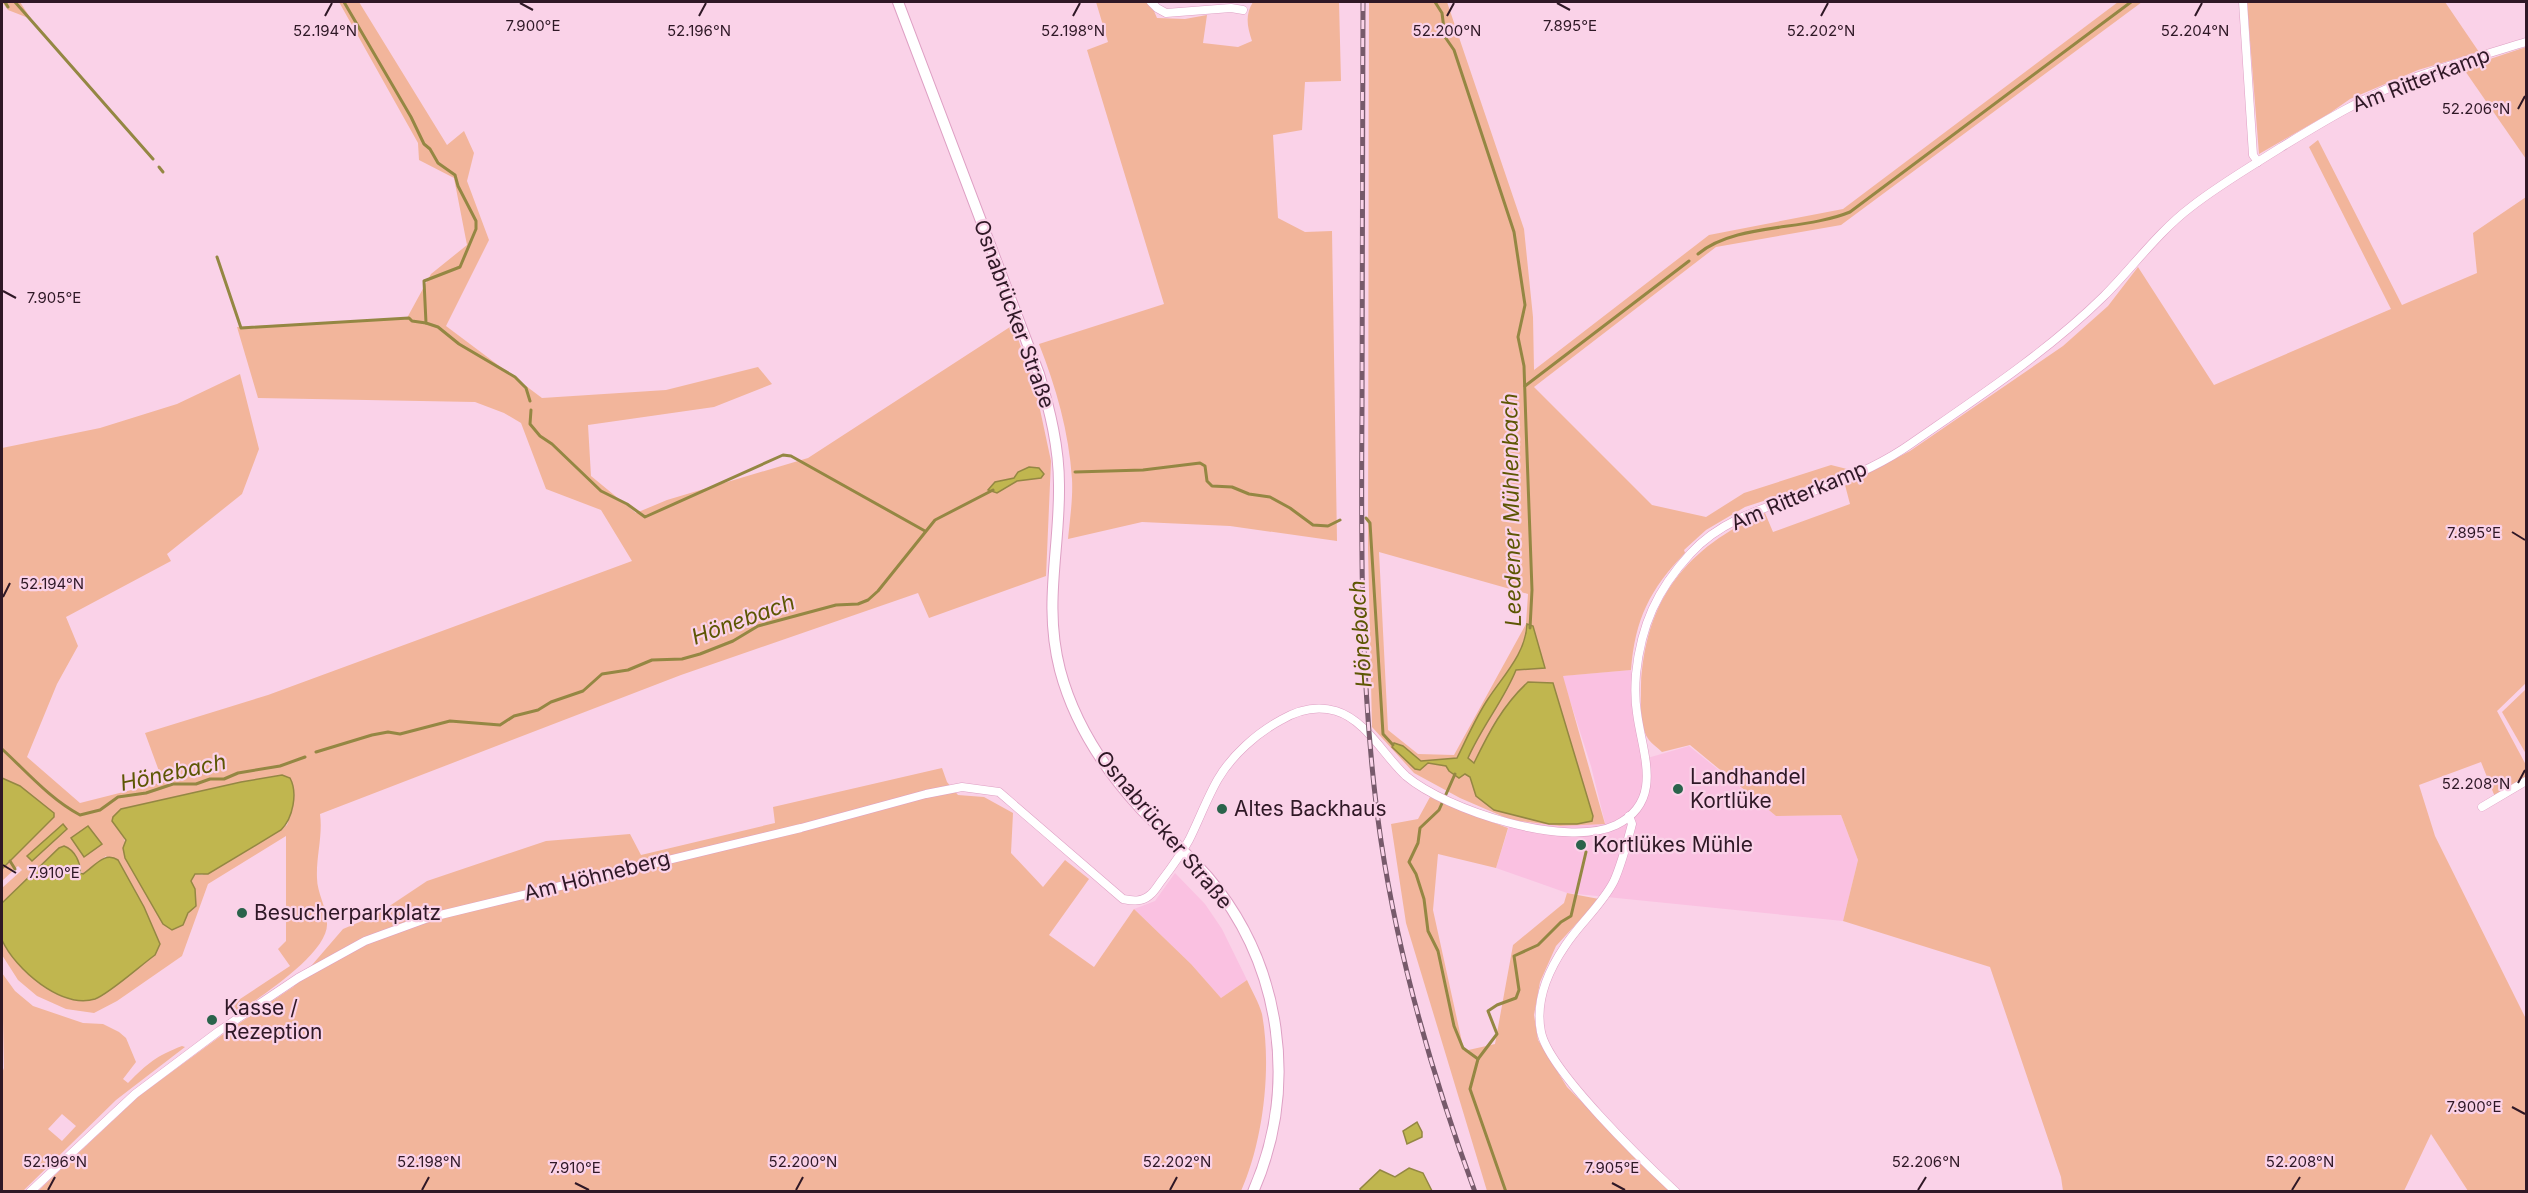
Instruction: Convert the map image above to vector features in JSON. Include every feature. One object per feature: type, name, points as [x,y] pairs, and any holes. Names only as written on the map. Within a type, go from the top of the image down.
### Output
[{"type":"main road","name":"Osnabrücker Straße","points":[[898,2],[1039,374],[1049,410],[1056,441],[1059,485],[1051,597],[1053,630],[1060,669],[1069,699],[1084,732],[1120,784],[1208,877],[1240,922],[1262,971],[1274,1012],[1280,1067],[1276,1111],[1268,1149],[1253,1191]]},
{"type":"street","points":[[1151,2],[1166,13],[1231,8],[1243,10]]},
{"type":"street","points":[[2242,2],[2253,155],[2258,162]]},
{"type":"street","name":"Am Ritterkamp","points":[[1629,816],[1639,805],[1646,789],[1648,769],[1636,713],[1635,687],[1643,638],[1654,602],[1668,578],[1700,543],[1736,519],[1857,474],[1910,445],[2057,338],[2103,297],[2167,228],[2192,206],[2349,106],[2415,77],[2526,42]]},
{"type":"street","points":[[1183,851],[1219,778],[1230,763],[1245,747],[1275,723],[1300,710],[1335,711],[1351,718],[1411,780],[1459,804],[1525,828],[1556,832],[1589,831],[1609,828],[1629,816],[1632,824],[1613,882],[1565,946],[1553,966],[1543,991],[1540,1014],[1542,1034],[1553,1058],[1572,1083],[1647,1165],[1676,1191]]},
{"type":"street","points":[[2482,807],[2526,781]]},
{"type":"street","name":"Am Höhneberg","points":[[30,1191],[135,1094],[224,1028],[298,978],[365,941],[428,918],[962,787],[999,792],[1123,899],[1132,901],[1150,896],[1183,851]]},
{"type":"shaded area","points":[[2,2],[20,2],[31,19],[8,10]]},
{"type":"shaded area","points":[[339,2],[359,2],[447,145],[464,131],[474,153],[467,181],[489,240],[446,326],[542,398],[666,390],[758,367],[772,384],[714,407],[588,425],[591,476],[636,513],[667,500],[808,458],[1013,325],[1035,386],[1051,461],[1046,576],[929,618],[918,593],[681,675],[320,814],[317,878],[327,917],[325,935],[306,960],[277,985],[239,1012],[235,1013],[232,1009],[234,1003],[290,966],[278,949],[286,941],[286,836],[208,884],[182,956],[117,1001],[94,1013],[66,1009],[37,996],[18,980],[2,955],[2,939],[18,962],[38,982],[94,999],[155,955],[160,944],[134,888],[106,856],[83,874],[62,847],[59,848],[2,903],[2,888],[22,870],[18,866],[2,881],[2,869],[54,817],[54,813],[20,786],[2,778],[2,448],[100,428],[177,404],[240,374],[259,449],[242,494],[167,554],[171,561],[66,617],[78,646],[57,684],[27,757],[80,803],[163,782],[145,733],[268,695],[632,561],[601,510],[546,489],[521,423],[504,413],[475,402],[258,398],[237,327],[407,318],[431,274],[467,245],[454,178],[419,160],[418,143]],"holes":[[[282,775],[290,778],[294,795],[287,825],[202,875],[195,874],[191,881],[194,891],[193,904],[186,917],[125,844],[121,809],[241,782]]]},
{"type":"shaded area","points":[[1096,2],[1150,2],[1157,18],[1185,19],[1207,15],[1203,43],[1238,47],[1252,41],[1248,21],[1253,2],[1339,2],[1341,81],[1305,82],[1302,130],[1273,135],[1278,218],[1305,232],[1332,231],[1337,541],[1230,526],[1142,522],[1068,539],[1072,486],[1068,444],[1056,393],[1039,344],[1164,304],[1087,50],[1108,42]]},
{"type":"shaded area","points":[[1369,2],[1447,2],[1524,229],[1533,317],[1534,370],[1709,235],[1843,209],[2118,2],[2142,2],[1841,225],[1716,247],[1534,387],[1652,505],[1706,517],[1744,493],[1831,465],[1855,471],[1745,507],[1706,530],[1684,550],[1685,553],[1662,579],[1646,606],[1636,635],[1631,670],[1563,676],[1605,824],[1560,826],[1511,820],[1460,798],[1414,773],[1372,727],[1368,549]],"holes":[[[1379,552],[1528,594],[1526,624],[1454,755],[1418,754],[1388,730]]]},
{"type":"shaded area","points":[[2247,2],[2445,2],[2479,52],[2418,70],[2350,99],[2259,154]]},
{"type":"shaded area","points":[[2526,47],[2526,159],[2463,68]]},
{"type":"shaded area","points":[[2318,140],[2402,305],[2477,273],[2473,233],[2526,197],[2526,683],[2497,711],[2526,765],[2526,777],[2495,797],[2481,762],[2419,785],[2435,836],[2526,1019],[2526,1191],[2468,1191],[2431,1134],[2404,1191],[2063,1191],[2061,1177],[1990,967],[1843,921],[1858,860],[1841,815],[1776,816],[1690,745],[1662,752],[1649,740],[1642,721],[1641,686],[1644,655],[1651,627],[1661,602],[1675,580],[1713,542],[1765,513],[1773,532],[1850,504],[1845,485],[1910,451],[2063,346],[2108,306],[2138,267],[2214,385],[2391,309],[2309,147]]},
{"type":"shaded area","points":[[1029,467],[1039,468],[1044,474],[1041,478],[1017,481],[997,493],[988,490],[995,482],[1014,478],[1018,472]]},
{"type":"shaded area","points":[[1527,624],[1533,626],[1545,668],[1516,670],[1468,758],[1474,763],[1497,720],[1528,682],[1553,683],[1593,816],[1592,821],[1577,824],[1549,824],[1494,810],[1476,796],[1470,777],[1465,774],[1459,778],[1446,766],[1428,763],[1420,770],[1415,769],[1392,747],[1394,743],[1403,746],[1421,761],[1457,758],[1484,706],[1513,664],[1523,645]]},
{"type":"shaded area","points":[[1631,670],[1635,714],[1644,759],[1689,746],[1776,816],[1841,815],[1858,860],[1843,921],[1567,893],[1496,868],[1511,820],[1560,826],[1605,823],[1591,766],[1562,676]]},
{"type":"shaded area","points":[[2526,689],[2526,754],[2502,712]]},
{"type":"shaded area","points":[[942,768],[947,782],[958,795],[984,797],[1013,813],[1011,853],[1043,887],[1065,860],[1089,879],[1049,935],[1094,967],[1134,909],[1191,964],[1221,998],[1247,980],[1262,1014],[1266,1081],[1255,1150],[1241,1191],[37,1192],[139,1096],[222,1035],[293,987],[343,929],[376,915],[427,881],[546,841],[630,834],[641,855],[775,823],[773,807]]},
{"type":"shaded area","points":[[282,775],[290,778],[294,791],[293,805],[285,825],[281,830],[208,874],[195,874],[191,881],[195,889],[196,906],[188,913],[183,925],[172,930],[163,924],[125,858],[123,848],[126,840],[112,821],[113,817],[121,809]]},
{"type":"shaded area","points":[[2,778],[20,786],[54,813],[54,817],[2,869]]},
{"type":"shaded area","points":[[1430,797],[1508,828],[1496,868],[1438,854],[1433,910],[1464,1051],[1495,1044],[1513,945],[1564,903],[1567,893],[1599,899],[1556,946],[1540,982],[1534,1015],[1538,1040],[1567,1087],[1669,1191],[1487,1191],[1406,923],[1391,824],[1418,819]]},
{"type":"shaded area","points":[[63,824],[67,829],[32,861],[27,856]]},
{"type":"shaded area","points":[[88,826],[102,844],[84,857],[71,838]]},
{"type":"shaded area","points":[[64,846],[74,854],[80,873],[83,874],[108,857],[118,860],[144,907],[160,944],[155,955],[116,986],[95,999],[82,1001],[68,998],[41,984],[17,963],[2,940],[2,903],[59,848]]},
{"type":"shaded area","points":[[1175,873],[1205,904],[1222,929],[1247,980],[1221,998],[1191,964],[1134,909],[1155,901]]},
{"type":"shaded area","points":[[2,973],[15,991],[33,1006],[83,1023],[103,1024],[126,1038],[136,1062],[123,1079],[128,1083],[147,1065],[165,1053],[182,1046],[185,1047],[116,1100],[23,1191],[2,1191],[2,1073],[4,1068]],"holes":[[[62,1114],[76,1126],[62,1141],[48,1129]]]},
{"type":"shaded area","points":[[1417,1122],[1422,1137],[1407,1144],[1403,1131]]},
{"type":"shaded area","points":[[1409,1168],[1423,1173],[1432,1191],[1361,1191],[1360,1189],[1380,1170],[1395,1177]]},
{"type":"waterway","points":[[5,2],[8,7]]},
{"type":"waterway","points":[[15,2],[153,159]]},
{"type":"waterway","points":[[344,2],[411,117],[424,144],[430,149],[438,163],[455,175],[458,186],[476,221],[476,229],[460,267],[424,281],[426,323],[438,327],[459,344],[515,377],[526,388],[530,401]]},
{"type":"waterway","name":"Leedener Mühlenbach","points":[[1435,2],[1442,13],[1445,37],[1454,50],[1514,232],[1525,305],[1518,337],[1524,366],[1532,590],[1530,628]]},
{"type":"waterway","points":[[1698,254],[1713,244],[1731,237],[1832,218],[1850,212],[2131,2]]},
{"type":"waterway","points":[[159,167],[163,172]]},
{"type":"waterway","points":[[217,257],[241,328],[409,318],[412,321],[426,323]]},
{"type":"waterway","points":[[1525,386],[1689,261]]},
{"type":"waterway","points":[[531,410],[530,424],[540,436],[552,444],[601,491],[627,504],[645,517],[783,455],[791,456],[925,531]]},
{"type":"waterway","name":"Hönebach","points":[[1075,472],[1143,470],[1200,463],[1205,466],[1207,481],[1212,486],[1232,487],[1249,494],[1270,497],[1313,525],[1328,526],[1340,520]]},
{"type":"waterway","name":"Hönebach","points":[[316,752],[372,735],[388,732],[400,734],[450,721],[500,725],[514,716],[538,710],[551,702],[583,691],[602,674],[628,670],[652,660],[682,659],[733,641],[758,626],[836,605],[858,604],[868,600],[878,591],[935,520],[993,490]]},
{"type":"waterway","name":"Hönebach","points":[[1366,518],[1370,523],[1383,734],[1393,745]]},
{"type":"waterway","name":"Hönebach","points":[[2,749],[49,793],[80,815],[100,810],[118,797],[146,793],[173,784],[196,784],[210,779],[224,779],[238,773],[280,766],[305,757]]},
{"type":"waterway","name":"Leedener Mühlenbach","points":[[1455,774],[1439,810],[1420,828],[1418,843],[1409,862],[1416,874],[1424,899],[1428,931],[1438,951],[1454,1026],[1463,1048],[1478,1059],[1470,1089],[1506,1192]]},
{"type":"waterway","points":[[1478,1059],[1497,1034],[1488,1011],[1516,998],[1519,990],[1514,956],[1538,945],[1561,922],[1571,916],[1586,852]]},
{"type":"waterway","points":[[10,861],[15,869]]},
{"type":"railway","points":[[1363,2],[1362,570],[1365,679],[1374,787],[1388,886],[1408,975],[1445,1106],[1475,1192]]},
{"type":"place","name":"Landhandel Kortlüke","points":[[1678,789]]},
{"type":"place","name":"Altes Backhaus","points":[[1222,809]]},
{"type":"place","name":"Kortlükes Mühle","points":[[1581,845]]},
{"type":"place","name":"Besucherparkplatz","points":[[242,913]]},
{"type":"place","name":"Kasse / Rezeption","points":[[212,1020]]}]
